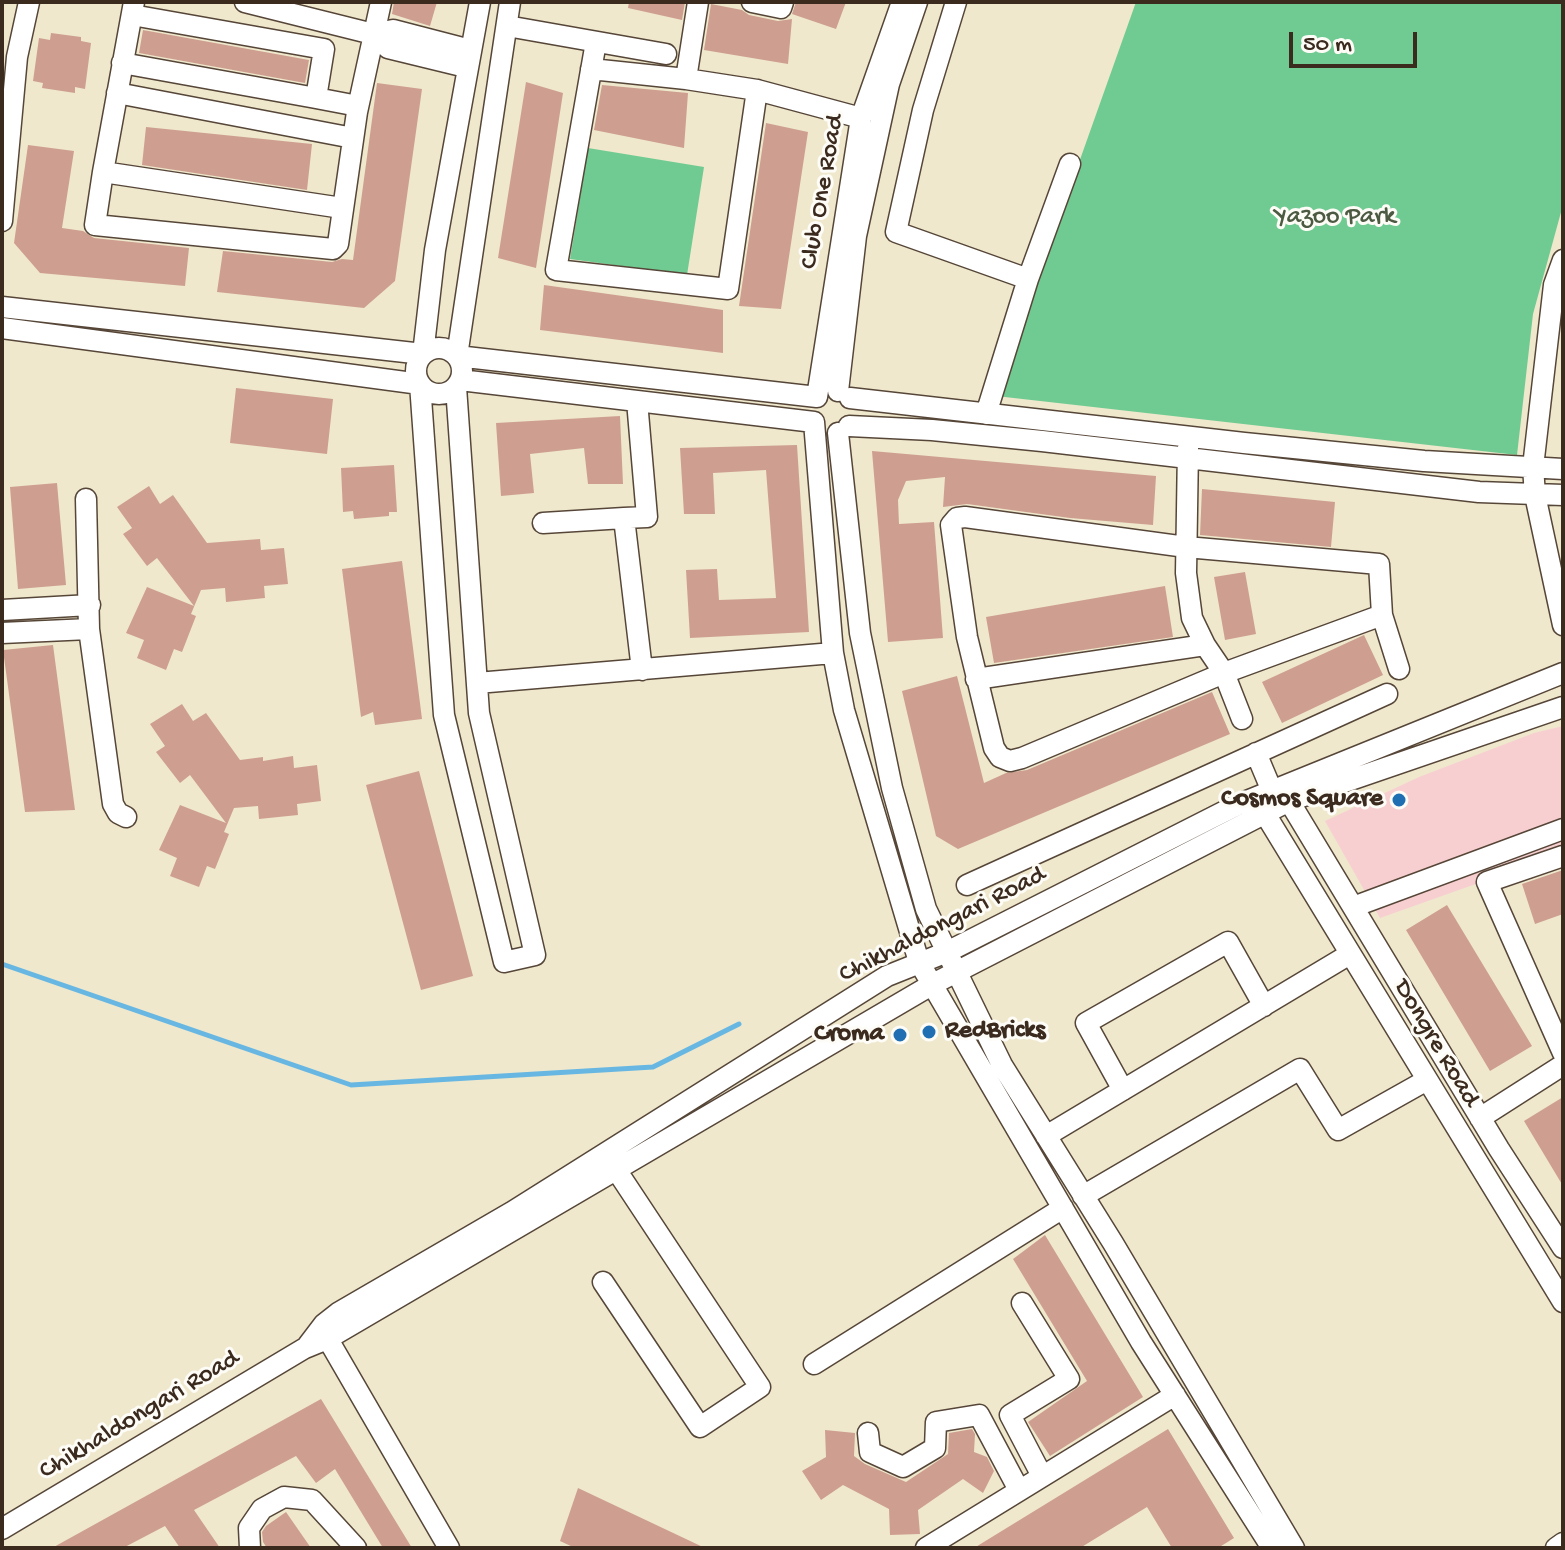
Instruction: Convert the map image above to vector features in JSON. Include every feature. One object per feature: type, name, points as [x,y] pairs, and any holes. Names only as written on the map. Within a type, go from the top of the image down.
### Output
[{"type":"street","points":[[2,221],[10,56],[29,2]]},
{"type":"street","points":[[245,2],[373,34],[388,48],[468,59]]},
{"type":"street","points":[[316,98],[324,49],[133,8],[95,225],[333,249],[338,244],[358,106],[381,2]]},
{"type":"street","points":[[2,307],[423,354],[437,348],[452,351],[457,356],[461,364],[458,383],[479,713],[535,955],[504,962],[444,715],[420,384],[416,372],[423,354],[435,250],[480,2]]},
{"type":"street","points":[[457,356],[510,2]]},
{"type":"street","points":[[686,79],[698,2]]},
{"type":"street","points":[[752,2],[781,8],[783,2]]},
{"type":"street","name":"Club One Road","points":[[902,2],[861,118],[817,397],[812,408],[833,653],[844,710],[919,962],[1175,1395],[1270,1547]]},
{"type":"street","name":"Club One Road","points":[[917,2],[889,84],[856,236],[844,394],[854,412],[844,430],[860,633],[892,788],[926,909],[1002,1065],[1294,1548]]},
{"type":"street","points":[[956,2],[923,110],[896,232],[1028,279]]},
{"type":"street","points":[[507,26],[666,54]]},
{"type":"street","points":[[596,42],[556,270],[728,289],[757,90]]},
{"type":"street","points":[[122,63],[358,106]]},
{"type":"street","points":[[591,69],[757,90],[861,118]]},
{"type":"street","points":[[117,93],[353,138]]},
{"type":"street","points":[[986,414],[1028,279],[1070,164]]},
{"type":"street","points":[[103,172],[342,208]]},
{"type":"street","points":[[1563,260],[1554,285],[1533,467],[1535,495],[1563,625]]},
{"type":"street","points":[[2,328],[420,384],[437,394],[451,391],[458,383]]},
{"type":"street","points":[[457,356],[817,397],[824,392],[844,394],[986,414],[1424,461],[1563,469]]},
{"type":"street","points":[[458,383],[814,422],[827,432],[948,432],[1433,487],[1563,495]]},
{"type":"street","points":[[543,523],[647,517],[637,401]]},
{"type":"street","points":[[1189,436],[1186,573],[1192,618],[1224,673],[1242,719]]},
{"type":"street","points":[[86,499],[89,629],[113,804],[118,813],[126,817]]},
{"type":"street","points":[[1382,615],[1224,673],[1010,761],[1000,757],[994,748],[976,679],[951,525],[957,518],[965,517],[1186,547],[1379,564],[1382,615],[1399,669]]},
{"type":"street","points":[[624,518],[642,670]]},
{"type":"street","points":[[2,610],[90,605]]},
{"type":"street","points":[[2,633],[89,629]]},
{"type":"street","points":[[976,679],[1205,645]]},
{"type":"street","points":[[477,683],[833,653]]},
{"type":"street","name":"Chikhaldongari Road","points":[[2,1529],[324,1334],[617,1171],[933,984],[1264,812],[1281,796],[1563,673]]},
{"type":"street","points":[[967,885],[1387,694]]},
{"type":"street","name":"Chikhaldongari Road","points":[[324,1334],[338,1313],[512,1212],[887,976],[947,952],[1237,805],[1281,796],[1563,707]]},
{"type":"street","name":"Dongre Road","points":[[1256,753],[1563,1248]]},
{"type":"street","name":"Dongre Road","points":[[1264,812],[1563,1302]]},
{"type":"street","points":[[1353,907],[1563,829]]},
{"type":"street","points":[[1563,856],[1487,882],[1563,1053]]},
{"type":"street","points":[[1123,1090],[1086,1023],[1228,942],[1264,1006]]},
{"type":"street","points":[[1046,1136],[1350,954]]},
{"type":"street","points":[[1480,1118],[1563,1065]]},
{"type":"street","points":[[1083,1196],[1300,1069],[1338,1130],[1427,1080]]},
{"type":"street","points":[[603,1282],[700,1427],[760,1387],[617,1171]]},
{"type":"street","points":[[814,1364],[1063,1208]]},
{"type":"street","points":[[1022,1303],[1069,1379],[1010,1415],[1042,1476]]},
{"type":"street","points":[[324,1334],[449,1548]]},
{"type":"street","points":[[926,1548],[1175,1395]]},
{"type":"street","points":[[868,1433],[870,1452],[903,1467],[935,1448],[936,1422],[979,1415],[1019,1490]]},
{"type":"street","points":[[250,1548],[249,1528],[262,1509],[284,1497],[312,1500],[356,1548]]},
{"type":"street","points":[[1556,1548],[1563,1543]]},
{"type":"shaded area","name":"Cosmos Square","points":[[1563,726],[1563,853],[1380,918],[1325,821],[1419,777],[1534,733]]},
{"type":"green space","name":"Yazoo Park","points":[[1136,2],[1563,2],[1563,205],[1533,314],[1517,455],[996,396]]},
{"type":"green space","points":[[588,148],[704,167],[687,275],[570,259]]},
{"type":"building","points":[[394,2],[437,2],[430,26],[392,14]]},
{"type":"building","points":[[629,2],[685,2],[682,20],[628,8]]},
{"type":"building","points":[[796,2],[846,2],[836,29],[792,14]]},
{"type":"building","points":[[711,4],[778,21],[792,19],[788,64],[704,50]]},
{"type":"building","points":[[143,30],[309,60],[305,83],[139,53]]},
{"type":"building","points":[[51,33],[81,37],[81,41],[91,43],[85,89],[75,87],[75,93],[42,88],[43,83],[33,81],[39,38],[50,40]]},
{"type":"building","points":[[526,82],[563,93],[536,268],[498,258]]},
{"type":"building","points":[[377,83],[422,89],[395,281],[364,308],[217,292],[223,251],[332,262],[353,260]]},
{"type":"building","points":[[602,85],[688,93],[684,148],[594,130]]},
{"type":"building","points":[[766,123],[808,132],[781,309],[739,306]]},
{"type":"building","points":[[146,127],[312,144],[307,190],[142,165]]},
{"type":"building","points":[[28,145],[74,151],[62,228],[83,231],[94,238],[189,248],[185,286],[40,273],[14,243]]},
{"type":"building","points":[[544,285],[723,310],[723,353],[540,330]]},
{"type":"building","points":[[236,388],[333,399],[327,454],[230,443]]},
{"type":"building","points":[[620,416],[623,484],[588,484],[584,448],[530,454],[534,493],[501,496],[496,423]]},
{"type":"building","points":[[797,445],[809,632],[690,638],[686,570],[717,569],[719,600],[776,598],[766,470],[713,473],[715,514],[684,514],[680,448]]},
{"type":"building","points":[[872,451],[1156,476],[1153,525],[967,504],[943,507],[945,477],[906,481],[898,500],[899,524],[934,522],[943,638],[888,642]]},
{"type":"building","points":[[394,465],[397,512],[389,512],[389,516],[354,519],[353,511],[343,512],[341,468]]},
{"type":"building","points":[[57,483],[66,585],[18,589],[10,487]]},
{"type":"building","points":[[149,486],[160,504],[173,495],[207,543],[260,539],[261,550],[284,548],[288,584],[264,586],[265,598],[226,602],[225,588],[201,590],[191,614],[196,616],[182,652],[174,649],[166,670],[137,658],[144,640],[126,633],[147,587],[194,606],[157,558],[147,566],[123,534],[132,528],[117,507]]},
{"type":"building","points":[[1202,489],[1335,502],[1331,547],[1200,535]]},
{"type":"building","points":[[402,561],[422,719],[375,725],[373,712],[361,717],[342,569]]},
{"type":"building","points":[[1245,572],[1256,634],[1225,640],[1214,577]]},
{"type":"building","points":[[1165,586],[1173,637],[994,663],[986,617]]},
{"type":"building","points":[[1364,635],[1383,675],[1282,723],[1262,682]]},
{"type":"building","points":[[53,645],[75,810],[25,812],[3,650]]},
{"type":"building","points":[[957,676],[984,783],[1006,773],[1027,770],[1212,692],[1230,734],[958,849],[936,836],[902,691]]},
{"type":"building","points":[[182,704],[193,721],[206,713],[240,760],[263,757],[263,761],[293,756],[294,768],[317,765],[321,801],[297,804],[298,815],[259,819],[258,806],[234,808],[224,832],[229,834],[215,869],[207,866],[199,887],[170,876],[177,858],[159,850],[180,805],[226,823],[190,775],[180,783],[156,752],[165,746],[150,724]]},
{"type":"building","points":[[419,771],[473,976],[421,990],[366,785]]},
{"type":"building","points":[[1563,870],[1563,914],[1535,924],[1522,884]]},
{"type":"building","points":[[1447,905],[1532,1046],[1490,1071],[1406,930]]},
{"type":"building","points":[[1563,1097],[1563,1186],[1524,1121]]},
{"type":"building","points":[[1045,1235],[1143,1397],[1050,1456],[1028,1422],[1087,1381],[1013,1259]]},
{"type":"building","points":[[321,1399],[412,1548],[383,1548],[335,1469],[316,1483],[296,1456],[194,1510],[220,1548],[180,1548],[165,1526],[123,1548],[52,1548]]},
{"type":"building","points":[[972,1429],[975,1434],[974,1452],[987,1457],[994,1471],[983,1493],[963,1479],[918,1510],[920,1534],[890,1535],[889,1509],[843,1485],[821,1500],[802,1471],[826,1457],[825,1430],[855,1433],[854,1456],[906,1482],[948,1454],[949,1433]]},
{"type":"building","points":[[1168,1429],[1234,1538],[1218,1548],[1172,1548],[1147,1507],[1080,1548],[974,1548]]},
{"type":"building","points":[[578,1488],[705,1548],[575,1548],[560,1541]]},
{"type":"building","points":[[286,1512],[311,1548],[267,1548],[262,1532]]},
{"type":"waterway","points":[[2,964],[351,1085],[653,1067],[739,1024]]},
{"type":"place","name":"Cosmos Square","points":[[1399,800]]},
{"type":"place","name":"RedBricks","points":[[929,1032]]},
{"type":"place","name":"Croma","points":[[900,1035]]}]
